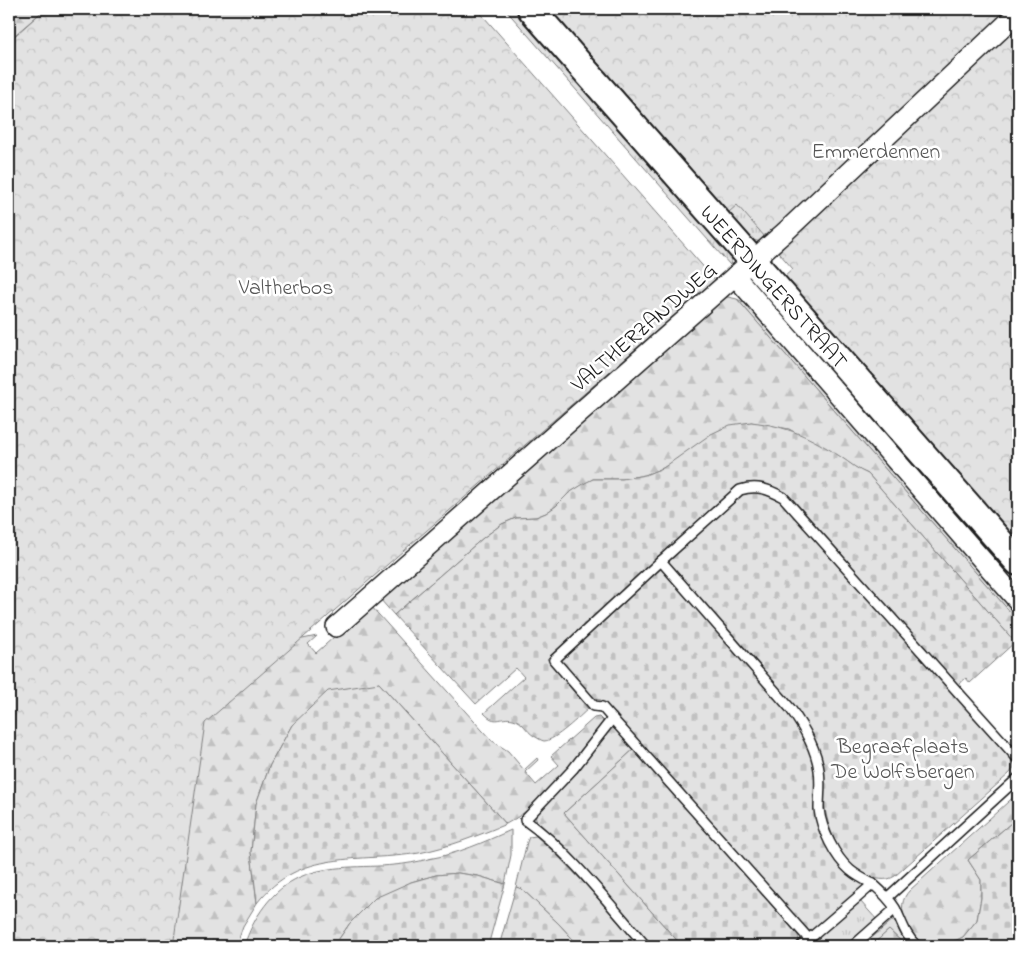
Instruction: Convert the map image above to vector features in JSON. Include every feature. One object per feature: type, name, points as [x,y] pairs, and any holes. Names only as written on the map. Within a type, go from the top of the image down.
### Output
[{"type":"main road","name":"WEERDINGERSTRAAT","points":[[531,9],[744,268],[1018,562]]},
{"type":"street","name":"VALTHERZANDWEG","points":[[336,627],[744,268],[1018,13]]},
{"type":"street","name":"WEERDINGERSTRAAT","points":[[744,268],[1018,601]]},
{"type":"lane","points":[[809,939],[602,707],[594,706],[554,660],[740,490],[758,487],[783,497],[1018,759]]},
{"type":"lane","points":[[661,562],[799,720],[814,748],[819,769],[819,811],[835,851],[848,869],[873,884],[888,898],[895,909],[903,929],[917,946]]},
{"type":"lane","points":[[612,719],[572,769],[525,820],[540,830],[646,946]]},
{"type":"lane","points":[[888,898],[1018,778]]},
{"type":"lane","points":[[801,946],[873,884]]},
{"type":"lane","points":[[853,946],[895,909]]},
{"type":"green space","points":[[9,9],[45,9],[9,40]]},
{"type":"green space","name":"Valtherbos","points":[[45,9],[477,9],[715,280],[205,723],[173,946],[9,946],[9,41]]},
{"type":"green space","points":[[505,9],[517,9],[730,250],[732,258],[730,265]]},
{"type":"green space","points":[[544,9],[550,9],[728,212],[737,204],[768,239],[761,242],[749,239]]},
{"type":"green space","name":"Emmerdennen","points":[[550,9],[1018,9],[1018,542],[784,277],[793,269],[737,205],[729,212]]},
{"type":"green space","points":[[757,288],[768,292],[1018,576],[1018,590]]},
{"type":"green space","points":[[721,298],[737,299],[1018,621],[1018,638],[1015,642],[868,474],[789,429],[751,422],[663,468],[645,475],[622,479],[593,479],[569,493],[546,513],[536,517],[516,518],[502,524],[483,538],[394,615],[380,599]]},
{"type":"green space","points":[[737,299],[747,304],[1018,612],[1018,621]]},
{"type":"green space","points":[[751,422],[776,426],[809,438],[868,474],[1015,642],[970,683],[966,678],[958,685],[792,498],[776,488],[756,483],[743,484],[735,489],[547,659],[588,709],[567,728],[549,740],[543,741],[534,736],[516,720],[509,718],[495,720],[484,713],[524,677],[516,668],[476,704],[394,615],[483,538],[502,524],[516,518],[536,517],[546,513],[569,493],[593,479],[622,479],[645,475],[663,468],[711,434],[730,425]]},
{"type":"green space","name":"Begraafplaats De Wolfsbergen","points":[[760,491],[773,496],[787,506],[1014,760],[1013,769],[1010,773],[892,878],[880,879],[866,875],[849,862],[842,853],[836,844],[828,823],[824,801],[821,758],[815,740],[806,725],[796,709],[666,562],[741,495]]},
{"type":"green space","points":[[659,568],[662,568],[787,710],[803,735],[814,761],[816,810],[840,866],[849,875],[866,885],[813,931],[804,930],[601,700],[593,699],[560,662],[561,658]]},
{"type":"green space","points":[[370,605],[491,740],[508,751],[524,770],[537,758],[538,760],[525,772],[536,785],[559,765],[551,756],[594,718],[599,717],[603,721],[602,725],[547,793],[534,805],[506,824],[379,683],[292,725],[270,765],[256,804],[251,852],[257,903],[243,926],[236,946],[167,946],[198,724],[293,641],[317,636],[308,644],[316,653]]},
{"type":"green space","points":[[379,683],[506,824],[463,841],[419,853],[332,861],[311,866],[292,873],[274,885],[257,903],[251,852],[256,804],[270,765],[292,725],[328,691]]},
{"type":"green space","points":[[612,728],[619,731],[634,749],[564,813],[682,946],[651,946],[569,852],[536,820],[535,814],[576,771],[608,730]]},
{"type":"green space","points":[[634,749],[798,935],[799,943],[796,946],[682,946],[564,813]]},
{"type":"green space","points":[[1018,793],[1018,817],[968,860],[981,880],[981,898],[977,920],[963,937],[945,946],[924,946],[913,934],[905,920],[903,904],[905,897],[910,890]]},
{"type":"green space","points":[[1018,817],[1018,946],[945,946],[963,937],[977,920],[981,898],[981,880],[968,860]]},
{"type":"green space","points":[[511,830],[511,855],[505,884],[478,876],[458,873],[436,875],[411,882],[350,923],[334,946],[244,946],[258,915],[272,897],[290,882],[300,877],[335,868],[398,865],[439,857],[471,847]]},
{"type":"green space","points":[[536,836],[586,885],[639,946],[579,946],[522,889],[516,887],[527,842],[529,837]]},
{"type":"green space","points":[[458,873],[478,876],[505,884],[488,946],[334,946],[350,923],[375,898],[411,882],[436,875]]},
{"type":"green space","points":[[516,887],[522,889],[579,946],[499,946]]},
{"type":"green space","points":[[860,901],[878,921],[849,946],[809,946]]},
{"type":"green space","points":[[894,919],[900,933],[909,946],[906,946],[889,930],[871,946],[862,946]]},
{"type":"green space","points":[[889,930],[906,946],[871,946]]}]
